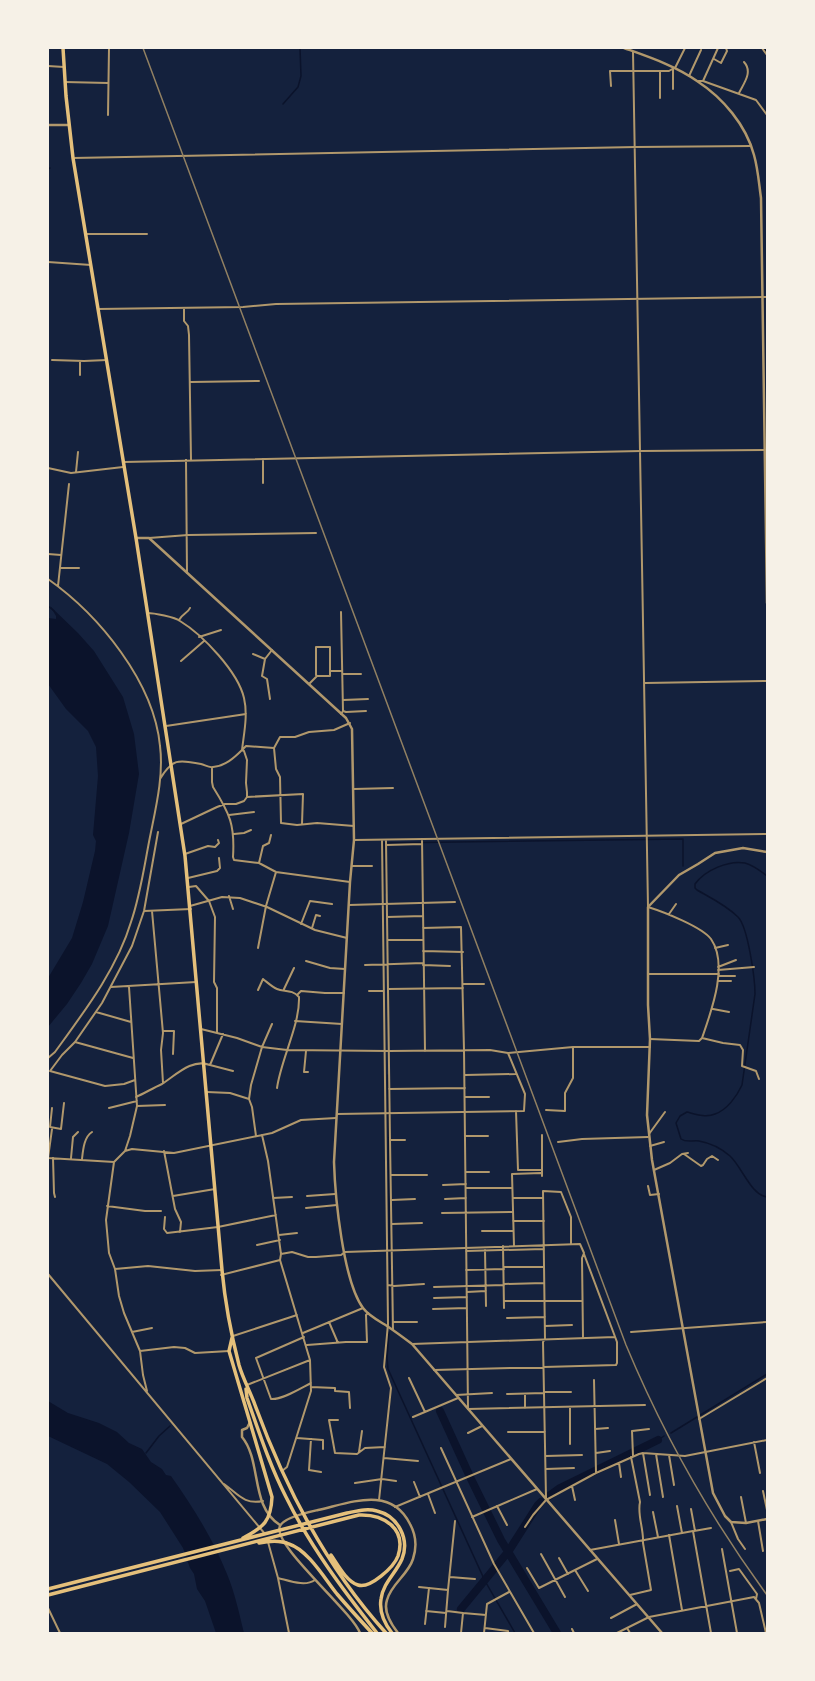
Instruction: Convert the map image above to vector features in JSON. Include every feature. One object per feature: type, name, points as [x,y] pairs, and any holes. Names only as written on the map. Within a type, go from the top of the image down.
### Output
[{"type":"highway","points":[[63,48],[73,158],[124,462],[185,854],[207,1092],[222,1270],[221,1275],[233,1336],[246,1385],[281,1472],[313,1531],[350,1588],[368,1613],[386,1633]]},
{"type":"highway","points":[[233,1336],[229,1351],[272,1497],[271,1511],[263,1526],[239,1540]]},
{"type":"highway","points":[[246,1385],[247,1398],[267,1454],[296,1516],[335,1578],[378,1633]]},
{"type":"highway","points":[[48,1595],[242,1546],[320,1523],[347,1513],[369,1510],[378,1511],[387,1515],[399,1526],[404,1540],[404,1553],[396,1571],[386,1584],[380,1599],[381,1614],[392,1633]]},
{"type":"highway","points":[[49,1588],[239,1540],[359,1515],[368,1515],[385,1519],[396,1530],[399,1542],[398,1556],[389,1568],[373,1582],[365,1586],[359,1585],[348,1578],[313,1531]]},
{"type":"highway","points":[[242,1546],[274,1542],[282,1542],[294,1546],[310,1560],[350,1610],[372,1633]]},
{"type":"street","points":[[108,115],[109,48]]},
{"type":"street","points":[[624,48],[674,68],[698,81],[726,106],[740,124],[754,155],[761,198],[766,450],[767,603]]},
{"type":"street","points":[[673,89],[674,68],[685,48]]},
{"type":"street","points":[[703,81],[718,48]]},
{"type":"street","points":[[713,59],[721,63],[727,52],[726,48]]},
{"type":"street","points":[[762,48],[767,55]]},
{"type":"street","points":[[689,76],[701,50]]},
{"type":"street","points":[[633,51],[636,147],[650,1039],[647,1078],[648,1136],[713,1493],[725,1516],[731,1522],[738,1539],[745,1549]]},
{"type":"street","points":[[739,93],[748,72],[748,68],[744,62]]},
{"type":"street","points":[[48,66],[64,67]]},
{"type":"street","points":[[611,86],[610,71],[669,71],[674,68]]},
{"type":"street","points":[[660,71],[660,98]]},
{"type":"street","points":[[698,81],[703,81],[756,100],[767,115]]},
{"type":"street","points":[[65,82],[108,83]]},
{"type":"street","points":[[48,125],[69,125]]},
{"type":"street","points":[[73,158],[751,146]]},
{"type":"street","points":[[86,234],[147,234]]},
{"type":"street","points":[[48,262],[83,266],[91,265]]},
{"type":"street","points":[[98,309],[242,307],[276,304],[767,297]]},
{"type":"street","points":[[184,308],[184,321],[189,330],[191,460]]},
{"type":"street","points":[[52,360],[106,360]]},
{"type":"street","points":[[80,361],[80,375]]},
{"type":"street","points":[[190,382],[259,381]]},
{"type":"street","points":[[124,462],[641,451],[766,450]]},
{"type":"street","points":[[76,472],[78,452]]},
{"type":"street","points":[[263,459],[263,483]]},
{"type":"street","points":[[186,460],[188,535],[187,574]]},
{"type":"street","points":[[48,468],[76,472],[124,467]]},
{"type":"street","points":[[58,586],[69,484]]},
{"type":"street","points":[[136,538],[188,535],[316,533]]},
{"type":"street","points":[[149,538],[309,684],[342,712],[350,723],[353,734],[354,840],[350,882],[334,1162],[335,1194],[352,1285],[363,1308],[412,1344],[662,1633]]},
{"type":"street","points":[[48,554],[61,555]]},
{"type":"street","points":[[60,568],[80,568]]},
{"type":"street","points":[[48,579],[58,586],[94,620],[115,646],[137,678],[149,702],[158,730],[161,752],[159,779],[141,881],[131,922],[112,968],[88,1008],[55,1052],[48,1058]]},
{"type":"street","points":[[179,620],[181,616],[188,612],[190,608]]},
{"type":"street","points":[[341,612],[343,674],[342,712]]},
{"type":"street","points":[[147,613],[179,620],[204,641],[223,660],[238,682],[244,698],[246,714],[242,750],[247,760],[247,797]]},
{"type":"street","points":[[199,637],[221,630]]},
{"type":"street","points":[[181,661],[204,641]]},
{"type":"street","points":[[309,684],[317,676],[330,676],[330,647],[316,647],[317,676]]},
{"type":"street","points":[[270,699],[267,679],[262,676],[265,658],[272,650]]},
{"type":"street","points":[[253,654],[265,658]]},
{"type":"street","points":[[330,671],[342,671]]},
{"type":"street","points":[[343,674],[361,674]]},
{"type":"street","points":[[645,683],[767,681]]},
{"type":"street","points":[[343,700],[368,699]]},
{"type":"street","points":[[342,712],[366,711]]},
{"type":"street","points":[[166,726],[246,714]]},
{"type":"street","points":[[350,723],[334,730],[309,732],[295,737],[280,737],[274,748],[276,770],[280,777],[281,823],[317,823],[354,826]]},
{"type":"street","points":[[159,779],[167,766],[172,763],[186,762],[212,768],[233,760],[246,746],[274,748]]},
{"type":"street","points":[[212,768],[212,782],[229,815],[234,834],[234,860],[259,863],[276,872],[350,882]]},
{"type":"street","points":[[354,789],[393,788]]},
{"type":"street","points":[[181,824],[223,805],[240,803],[247,797],[303,794],[302,824]]},
{"type":"street","points":[[229,815],[254,812]]},
{"type":"street","points":[[234,834],[244,833],[251,830]]},
{"type":"street","points":[[135,1080],[124,1084],[105,1086],[49,1071],[75,1042],[96,1012],[132,946],[144,911],[158,832]]},
{"type":"street","points":[[354,840],[767,834]]},
{"type":"street","points":[[259,863],[263,846],[269,844],[271,835]]},
{"type":"street","points":[[422,839],[425,1051]]},
{"type":"street","points":[[185,854],[208,846],[215,847],[219,843],[218,840]]},
{"type":"street","points":[[382,840],[385,1051],[392,1200],[390,1285],[393,1330]]},
{"type":"street","points":[[379,1500],[392,1388],[384,1367],[390,1285],[386,840]]},
{"type":"street","points":[[386,845],[422,844]]},
{"type":"street","points":[[648,906],[679,875],[715,853],[743,848],[767,852]]},
{"type":"street","points":[[188,878],[218,871],[220,868],[219,858]]},
{"type":"street","points":[[352,866],[372,866]]},
{"type":"street","points":[[258,948],[266,906],[276,872]]},
{"type":"street","points":[[189,887],[196,886],[209,901],[216,921],[214,942],[214,982],[217,988],[217,1032]]},
{"type":"street","points":[[144,911],[152,912],[191,907],[229,896],[254,901],[301,924],[347,938]]},
{"type":"street","points":[[229,896],[233,909]]},
{"type":"street","points":[[301,924],[310,901],[332,904]]},
{"type":"street","points":[[349,905],[455,902]]},
{"type":"street","points":[[669,914],[676,904]]},
{"type":"street","points":[[648,906],[669,914],[706,934],[711,939],[715,948],[719,975],[712,1009],[702,1038],[699,1041],[650,1039]]},
{"type":"street","points":[[152,912],[163,1032],[161,1050],[163,1083]]},
{"type":"street","points":[[312,928],[316,916],[320,916]]},
{"type":"street","points":[[387,917],[423,916]]},
{"type":"street","points":[[423,928],[461,927],[463,952],[466,1136],[468,1409]]},
{"type":"street","points":[[388,940],[423,940]]},
{"type":"street","points":[[715,948],[728,945]]},
{"type":"street","points":[[423,951],[463,952]]},
{"type":"street","points":[[718,968],[736,960]]},
{"type":"street","points":[[306,961],[330,968],[345,969]]},
{"type":"street","points":[[365,964],[423,964],[450,966]]},
{"type":"street","points":[[718,968],[754,966]]},
{"type":"street","points":[[284,989],[294,968]]},
{"type":"street","points":[[648,974],[735,976]]},
{"type":"street","points":[[258,990],[263,979],[278,990],[284,989],[297,995],[299,1001],[277,1088]]},
{"type":"street","points":[[718,981],[731,981]]},
{"type":"street","points":[[111,987],[197,982]]},
{"type":"street","points":[[463,984],[484,984]]},
{"type":"street","points":[[129,987],[130,1022],[137,1106],[125,1151],[114,1162],[106,1220],[109,1253],[115,1269],[119,1296],[124,1313],[140,1351],[147,1392]]},
{"type":"street","points":[[388,989],[463,988]]},
{"type":"street","points":[[297,995],[301,991],[344,993]]},
{"type":"street","points":[[369,991],[384,991]]},
{"type":"street","points":[[712,1009],[729,1012]]},
{"type":"street","points":[[96,1012],[130,1022]]},
{"type":"street","points":[[295,1021],[342,1024]]},
{"type":"street","points":[[256,1136],[252,1108],[249,1099],[251,1085],[262,1047],[272,1024]]},
{"type":"street","points":[[201,1029],[217,1032],[262,1047],[306,1051],[490,1050],[508,1053],[573,1047],[650,1047]]},
{"type":"street","points":[[163,1032],[174,1031],[173,1054]]},
{"type":"street","points":[[210,1065],[223,1034]]},
{"type":"street","points":[[702,1038],[741,1046],[743,1050],[742,1066],[756,1071],[759,1079]]},
{"type":"street","points":[[75,1042],[133,1058]]},
{"type":"street","points":[[546,1110],[565,1111],[565,1094],[573,1078],[573,1047]]},
{"type":"street","points":[[306,1051],[304,1072],[308,1072]]},
{"type":"street","points":[[336,1114],[524,1111],[525,1094],[508,1053]]},
{"type":"street","points":[[136,1097],[163,1083],[178,1072],[199,1063],[204,1062],[233,1071]]},
{"type":"street","points":[[465,1075],[516,1074]]},
{"type":"street","points":[[389,1089],[465,1088]]},
{"type":"street","points":[[207,1092],[230,1093],[249,1099]]},
{"type":"street","points":[[465,1097],[489,1097]]},
{"type":"street","points":[[109,1108],[137,1101]]},
{"type":"street","points":[[52,1128],[61,1129],[64,1103]]},
{"type":"street","points":[[137,1106],[165,1105]]},
{"type":"street","points":[[52,1108],[50,1127],[52,1128],[48,1158],[71,1158],[114,1162]]},
{"type":"street","points":[[516,1111],[518,1170],[541,1170]]},
{"type":"street","points":[[648,1136],[665,1112]]},
{"type":"street","points":[[125,1151],[132,1149],[174,1152],[272,1133],[301,1120],[336,1118]]},
{"type":"street","points":[[71,1158],[73,1137],[78,1132]]},
{"type":"street","points":[[82,1159],[84,1145],[88,1135],[92,1132]]},
{"type":"street","points":[[262,1134],[268,1161],[280,1240],[280,1260],[307,1345],[310,1360],[311,1387],[297,1438],[286,1467],[281,1472]]},
{"type":"street","points":[[514,1246],[512,1174],[541,1175],[542,1135]]},
{"type":"street","points":[[466,1136],[488,1136]]},
{"type":"street","points":[[558,1142],[582,1138],[648,1136]]},
{"type":"street","points":[[390,1140],[405,1140]]},
{"type":"street","points":[[650,1146],[664,1142]]},
{"type":"street","points":[[164,1151],[173,1196],[181,1222],[180,1232]]},
{"type":"street","points":[[654,1170],[688,1153]]},
{"type":"street","points":[[684,1154],[700,1166],[712,1156],[718,1160]]},
{"type":"street","points":[[54,1158],[54,1193],[56,1197]]},
{"type":"street","points":[[466,1172],[489,1172]]},
{"type":"street","points":[[391,1175],[427,1175]]},
{"type":"street","points":[[443,1185],[466,1184]]},
{"type":"street","points":[[648,1186],[650,1195],[658,1194]]},
{"type":"street","points":[[466,1188],[512,1188]]},
{"type":"street","points":[[173,1196],[215,1189]]},
{"type":"street","points":[[546,1500],[543,1342],[545,1339],[545,1317],[543,1191],[561,1192],[570,1217],[571,1244]]},
{"type":"street","points":[[307,1196],[335,1194]]},
{"type":"street","points":[[273,1198],[292,1198]]},
{"type":"street","points":[[445,1199],[466,1198]]},
{"type":"street","points":[[512,1198],[543,1198]]},
{"type":"street","points":[[392,1200],[415,1199]]},
{"type":"street","points":[[306,1208],[337,1205]]},
{"type":"street","points":[[107,1206],[145,1211],[161,1211]]},
{"type":"street","points":[[442,1213],[513,1212]]},
{"type":"street","points":[[165,1217],[165,1232],[167,1234],[218,1227],[276,1215]]},
{"type":"street","points":[[513,1221],[544,1221]]},
{"type":"street","points":[[392,1224],[422,1223]]},
{"type":"street","points":[[482,1231],[513,1231]]},
{"type":"street","points":[[279,1235],[297,1233]]},
{"type":"street","points":[[257,1245],[280,1240]]},
{"type":"street","points":[[281,1254],[292,1252],[308,1257],[316,1257],[341,1255],[345,1252],[390,1249],[580,1244],[617,1342],[616,1365],[434,1370]]},
{"type":"street","points":[[503,1246],[504,1308]]},
{"type":"street","points":[[466,1251],[544,1249]]},
{"type":"street","points":[[485,1250],[486,1306]]},
{"type":"street","points":[[583,1338],[582,1258],[584,1253]]},
{"type":"street","points":[[221,1275],[280,1260]]},
{"type":"street","points":[[115,1269],[148,1266],[172,1270],[192,1270],[195,1272],[222,1270]]},
{"type":"street","points":[[466,1270],[544,1267]]},
{"type":"street","points":[[48,1274],[267,1538],[278,1578],[289,1633]]},
{"type":"street","points":[[434,1287],[544,1283]]},
{"type":"street","points":[[390,1285],[424,1284]]},
{"type":"street","points":[[467,1292],[486,1291]]},
{"type":"street","points":[[434,1298],[467,1297]]},
{"type":"street","points":[[504,1301],[582,1300]]},
{"type":"street","points":[[303,1333],[363,1308]]},
{"type":"street","points":[[433,1309],[467,1308]]},
{"type":"street","points":[[307,1345],[367,1342],[366,1315],[368,1313]]},
{"type":"street","points":[[233,1336],[297,1314]]},
{"type":"street","points":[[507,1318],[545,1317]]},
{"type":"street","points":[[330,1322],[338,1343]]},
{"type":"street","points":[[393,1322],[416,1322]]},
{"type":"street","points":[[631,1332],[682,1327],[767,1322]]},
{"type":"street","points":[[545,1326],[572,1326]]},
{"type":"street","points":[[132,1332],[152,1328]]},
{"type":"street","points":[[412,1344],[615,1336]]},
{"type":"street","points":[[304,1337],[256,1358],[271,1399],[311,1383]]},
{"type":"street","points":[[140,1351],[174,1347],[185,1348],[195,1353],[229,1351]]},
{"type":"street","points":[[246,1385],[310,1360]]},
{"type":"street","points":[[409,1378],[425,1412]]},
{"type":"street","points":[[699,1417],[767,1378]]},
{"type":"street","points":[[594,1380],[596,1473]]},
{"type":"street","points":[[311,1387],[335,1388],[335,1391],[349,1392],[350,1408]]},
{"type":"street","points":[[507,1394],[571,1392]]},
{"type":"street","points":[[455,1395],[492,1393]]},
{"type":"street","points":[[525,1394],[525,1408]]},
{"type":"street","points":[[413,1417],[458,1398]]},
{"type":"street","points":[[468,1409],[645,1405]]},
{"type":"street","points":[[570,1407],[570,1444]]},
{"type":"street","points":[[250,1420],[247,1428],[242,1430],[242,1437],[250,1448],[255,1474],[263,1502],[273,1521],[280,1525]]},
{"type":"street","points":[[338,1420],[329,1420],[335,1453],[357,1454],[365,1448],[385,1447]]},
{"type":"street","points":[[468,1433],[482,1426]]},
{"type":"street","points":[[247,1428],[253,1432]]},
{"type":"street","points":[[595,1429],[608,1428]]},
{"type":"street","points":[[630,1595],[651,1590],[638,1508],[640,1502],[632,1457],[632,1431],[649,1429]]},
{"type":"street","points":[[359,1452],[362,1431]]},
{"type":"street","points":[[508,1432],[545,1432]]},
{"type":"street","points":[[297,1438],[323,1440],[323,1449]]},
{"type":"street","points":[[311,1439],[308,1470],[321,1472]]},
{"type":"street","points":[[525,1527],[546,1500],[596,1473],[643,1453],[681,1456],[767,1440]]},
{"type":"street","points":[[754,1442],[760,1472]]},
{"type":"street","points":[[441,1448],[494,1564],[534,1633]]},
{"type":"street","points":[[596,1453],[610,1451]]},
{"type":"street","points":[[643,1453],[650,1495]]},
{"type":"street","points":[[656,1454],[663,1497]]},
{"type":"street","points":[[546,1456],[582,1455]]},
{"type":"street","points":[[669,1455],[674,1485]]},
{"type":"street","points":[[384,1458],[418,1461]]},
{"type":"street","points":[[395,1507],[511,1459]]},
{"type":"street","points":[[619,1463],[621,1476]]},
{"type":"street","points":[[546,1469],[574,1468]]},
{"type":"street","points":[[355,1483],[382,1479],[396,1481]]},
{"type":"street","points":[[222,1482],[247,1502],[263,1502]]},
{"type":"street","points":[[414,1482],[420,1497]]},
{"type":"street","points":[[572,1486],[575,1500]]},
{"type":"street","points":[[472,1517],[537,1489]]},
{"type":"street","points":[[763,1491],[767,1510]]},
{"type":"street","points":[[428,1494],[435,1513]]},
{"type":"street","points":[[741,1497],[746,1523]]},
{"type":"street","points":[[360,1633],[351,1619],[288,1548],[279,1533],[279,1528],[282,1523],[296,1516],[365,1499],[379,1500],[402,1512],[410,1524],[414,1534],[416,1547],[411,1565],[393,1589],[387,1600],[387,1615],[398,1633]]},
{"type":"street","points":[[497,1506],[507,1525]]},
{"type":"street","points":[[677,1506],[682,1533]]},
{"type":"street","points":[[692,1509],[694,1531],[711,1633]]},
{"type":"street","points":[[653,1512],[658,1537]]},
{"type":"street","points":[[731,1522],[746,1523],[767,1519]]},
{"type":"street","points":[[615,1520],[619,1544]]},
{"type":"street","points":[[445,1627],[456,1521]]},
{"type":"street","points":[[758,1521],[763,1551]]},
{"type":"street","points":[[590,1550],[712,1528]]},
{"type":"street","points":[[669,1535],[682,1610]]},
{"type":"street","points":[[722,1548],[737,1633]]},
{"type":"street","points":[[541,1554],[565,1597]]},
{"type":"street","points":[[559,1558],[568,1574]]},
{"type":"street","points":[[527,1568],[539,1588],[597,1558]]},
{"type":"street","points":[[730,1571],[739,1569],[757,1594],[756,1599],[759,1603],[765,1622],[766,1633]]},
{"type":"street","points":[[575,1570],[588,1591]]},
{"type":"street","points":[[450,1577],[475,1579]]},
{"type":"street","points":[[278,1578],[302,1583],[310,1583],[315,1580]]},
{"type":"street","points":[[419,1587],[448,1590]]},
{"type":"street","points":[[425,1624],[429,1588]]},
{"type":"street","points":[[484,1633],[488,1604],[509,1592]]},
{"type":"street","points":[[617,1633],[649,1617],[754,1597],[756,1599]]},
{"type":"street","points":[[611,1618],[637,1604]]},
{"type":"street","points":[[48,1608],[60,1633]]},
{"type":"street","points":[[426,1611],[486,1615]]},
{"type":"street","points":[[461,1633],[463,1613]]},
{"type":"street","points":[[485,1628],[508,1631],[508,1633]]},
{"type":"street","points":[[627,1628],[630,1633]]},
{"type":"street","points":[[572,1629],[574,1633]]},
{"type":"water","points":[[50,606],[94,651],[123,697],[134,734],[139,774],[129,833],[108,926],[92,964],[81,983],[67,1004],[48,1027],[48,978],[72,938],[83,902],[95,851],[96,841],[93,835],[98,776],[96,747],[88,731],[66,709],[48,684],[48,618],[56,619],[56,616]]},
{"type":"water","points":[[48,1401],[68,1413],[99,1423],[117,1432],[129,1443],[142,1449],[151,1462],[162,1469],[166,1475],[171,1476],[187,1499],[215,1548],[232,1588],[244,1633],[216,1633],[205,1601],[197,1589],[194,1574],[190,1568],[183,1548],[160,1512],[129,1482],[107,1464],[48,1436]]},
{"type":"waterway","points":[[283,104],[298,87],[301,76],[300,48]]},
{"type":"waterway","points":[[764,48],[767,52]]},
{"type":"waterway","points":[[48,606],[54,611]]},
{"type":"waterway","points":[[386,893],[384,843],[683,839],[683,866]]},
{"type":"waterway","points":[[767,876],[748,864],[739,862],[711,870],[695,884],[695,888],[697,890],[728,909],[738,917],[742,923],[748,942],[754,977],[755,994],[742,1085],[737,1094],[731,1102],[719,1112],[704,1116],[687,1112],[680,1116],[676,1123],[681,1139],[686,1141],[703,1142],[723,1151],[730,1156],[751,1186],[761,1195],[767,1197]]},
{"type":"waterway","points":[[388,1075],[390,1325]]},
{"type":"waterway","points":[[389,1332],[387,1358],[388,1369],[485,1581],[515,1633]]},
{"type":"waterway","points":[[671,1433],[767,1374]]},
{"type":"waterway","points":[[440,1411],[501,1540],[557,1633]]},
{"type":"waterway","points":[[146,1453],[159,1436],[170,1426]]},
{"type":"waterway","points":[[658,1440],[664,1436]]},
{"type":"waterway","points":[[549,1496],[560,1488],[658,1440]]},
{"type":"waterway","points":[[461,1609],[508,1552],[541,1502]]},
{"type":"railway","points":[[143,48],[626,1345],[656,1411],[689,1474],[726,1535],[767,1595]]}]
